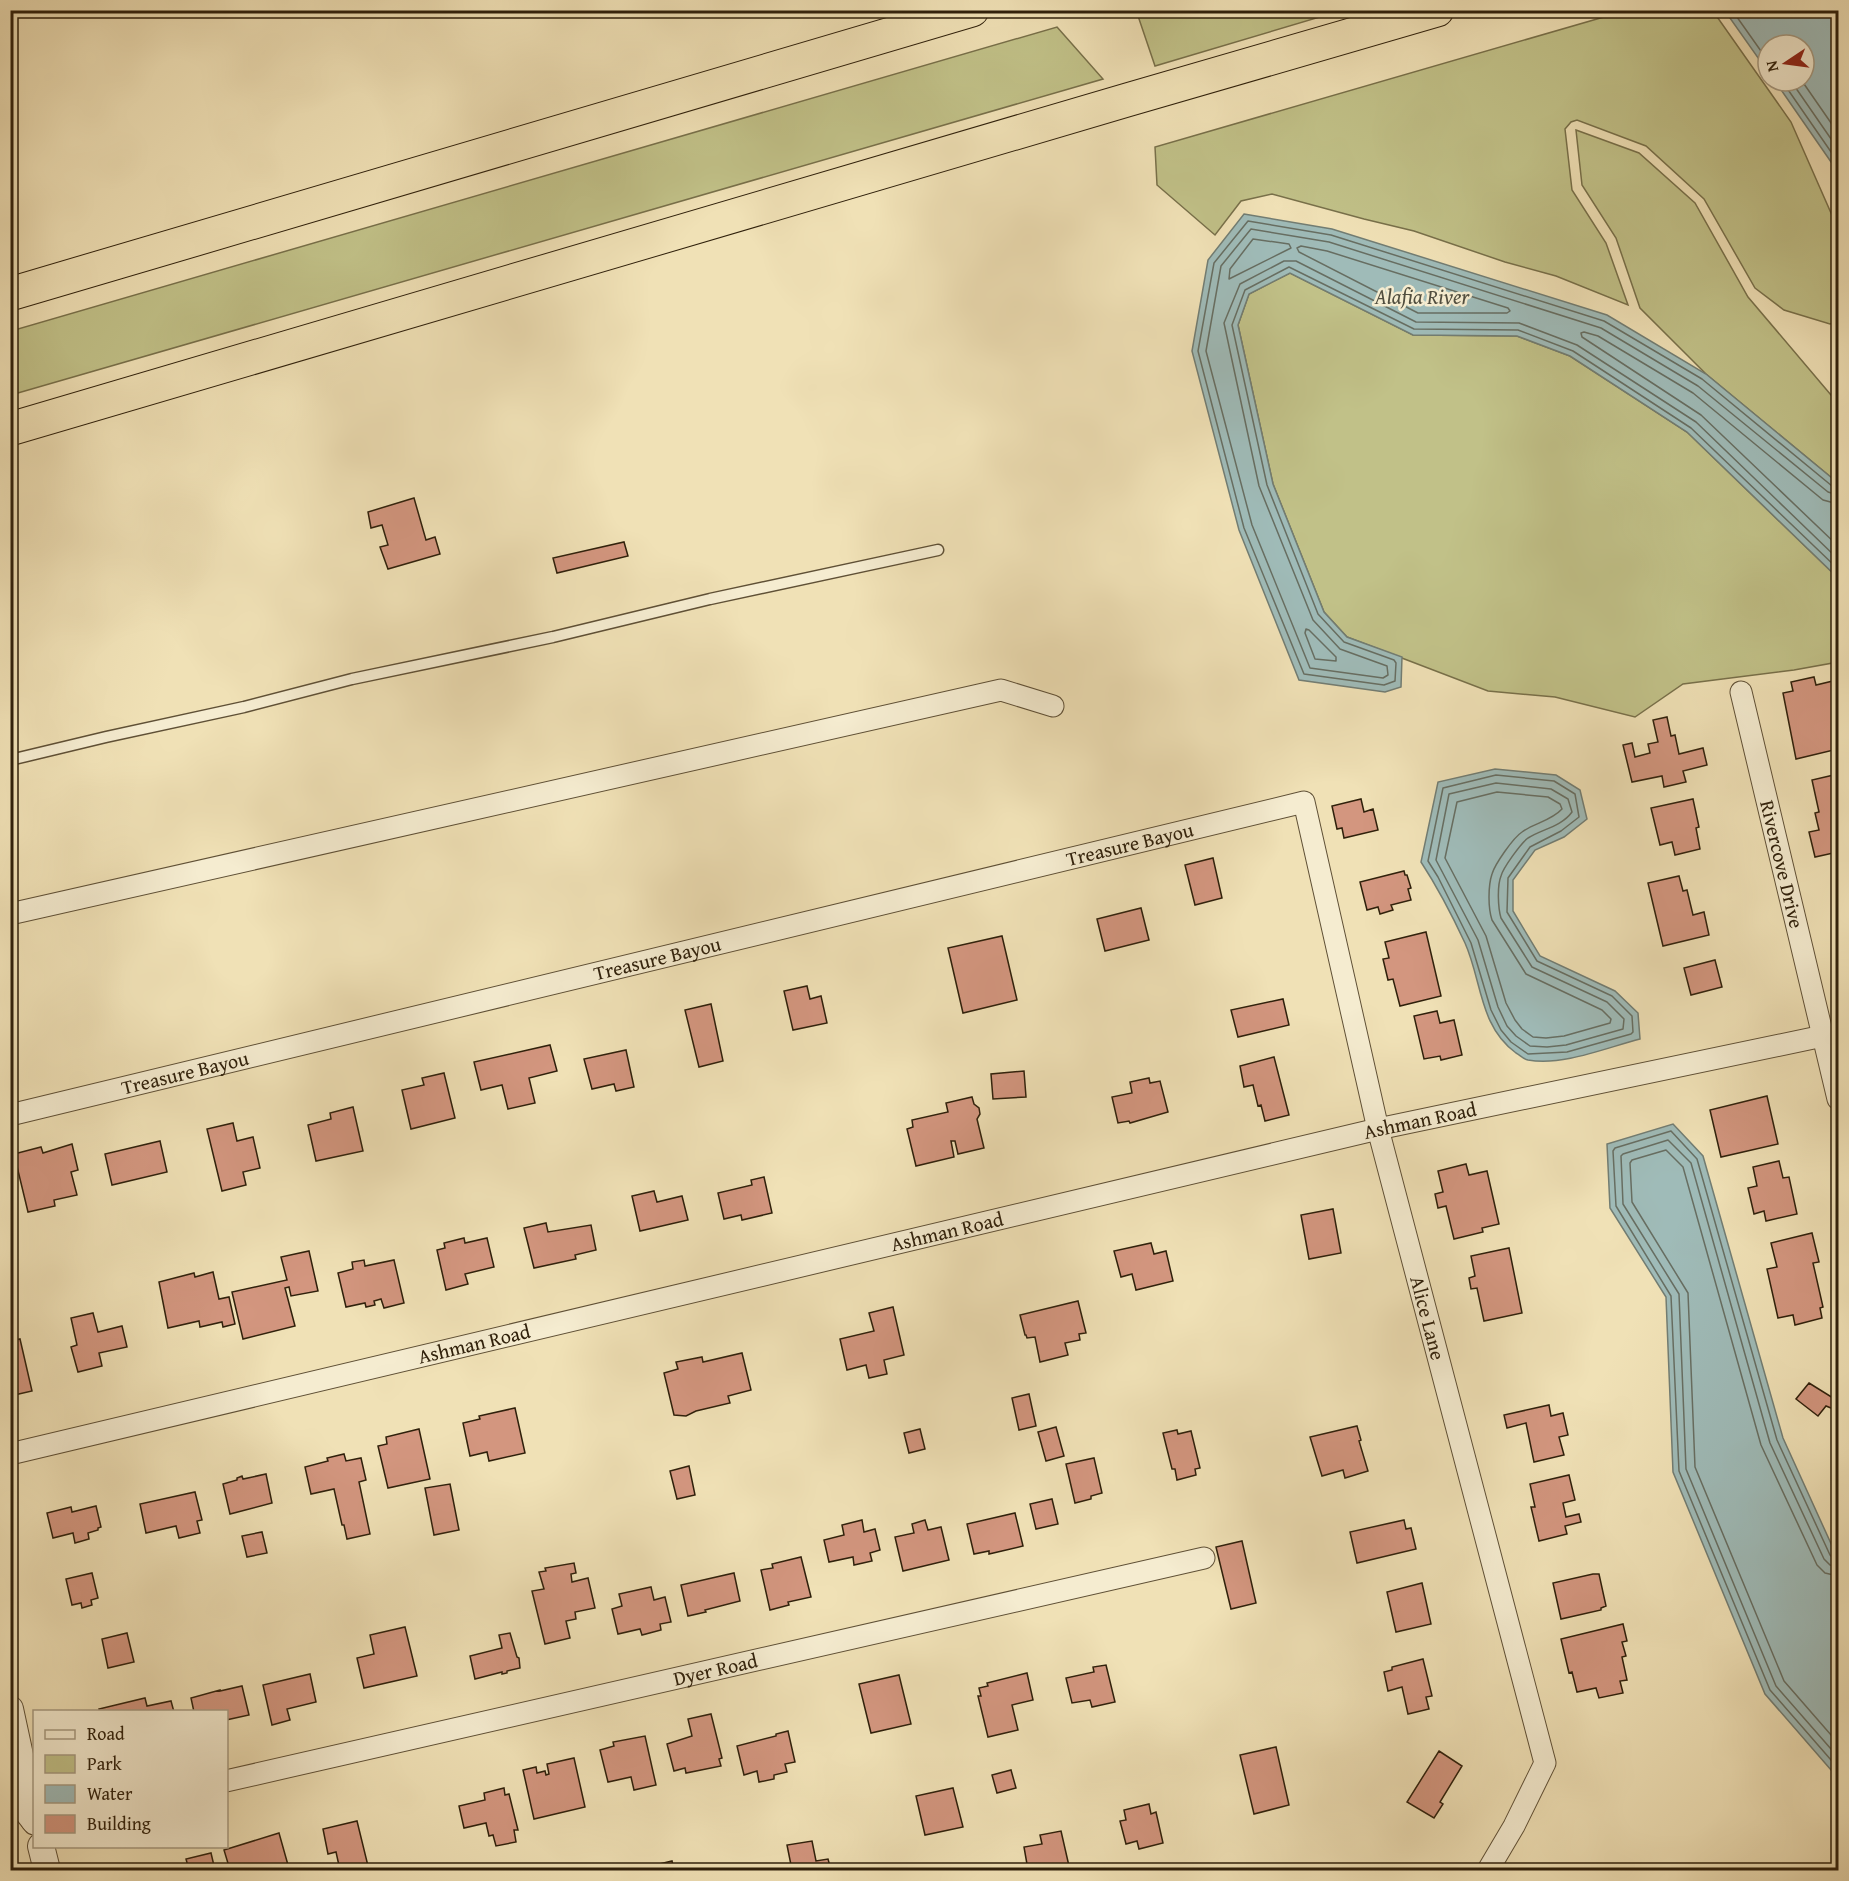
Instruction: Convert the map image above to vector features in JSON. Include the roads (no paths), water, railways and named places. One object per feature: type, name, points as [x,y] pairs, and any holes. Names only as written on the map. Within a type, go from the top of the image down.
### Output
[{"type":"highway","points":[[10,294],[972,10]]},
{"type":"highway","points":[[10,429],[1437,10]]},
{"type":"street","points":[[10,914],[1001,690],[1053,706]]},
{"type":"street","name":"Rivercove Drive","points":[[1740,692],[1823,1036]]},
{"type":"street","name":"Treasure Bayou","points":[[10,1115],[1304,802]]},
{"type":"street","name":"Alice Lane","points":[[1304,802],[1378,1129],[1545,1763],[1514,1826],[1488,1870]]},
{"type":"street","points":[[1823,1036],[1839,1099]]},
{"type":"street","name":"Ashman Road","points":[[10,1454],[1378,1129],[1823,1036]]},
{"type":"street","name":"Dyer Road","points":[[228,1781],[1204,1558]]},
{"type":"street","points":[[10,1709],[33,1817]]},
{"type":"street","points":[[10,1794],[33,1821]]},
{"type":"street","points":[[42,1848],[47,1870]]},
{"type":"lane","points":[[10,760],[244,707],[352,679],[553,637],[710,599],[938,550]]},
{"type":"water","points":[[1725,11],[1838,11],[1838,172],[1783,93],[1816,93],[1816,33],[1756,33],[1756,55]]},
{"type":"water","name":"Alafia River","points":[[1244,214],[1332,229],[1607,315],[1706,374],[1838,483],[1838,578],[1687,432],[1570,356],[1517,336],[1413,335],[1290,273],[1249,294],[1238,325],[1273,484],[1324,612],[1347,637],[1402,657],[1401,687],[1385,692],[1299,680],[1239,530],[1192,351],[1208,260]]},
{"type":"water","points":[[1495,769],[1556,775],[1580,790],[1587,819],[1564,837],[1535,850],[1513,880],[1513,911],[1540,956],[1615,991],[1638,1013],[1640,1039],[1570,1058],[1542,1061],[1523,1058],[1504,1042],[1495,1030],[1483,1002],[1465,943],[1421,862],[1438,782]]},
{"type":"water","points":[[1673,1124],[1703,1156],[1783,1438],[1838,1559],[1838,1778],[1765,1694],[1673,1472],[1666,1297],[1610,1208],[1607,1144]]}]
